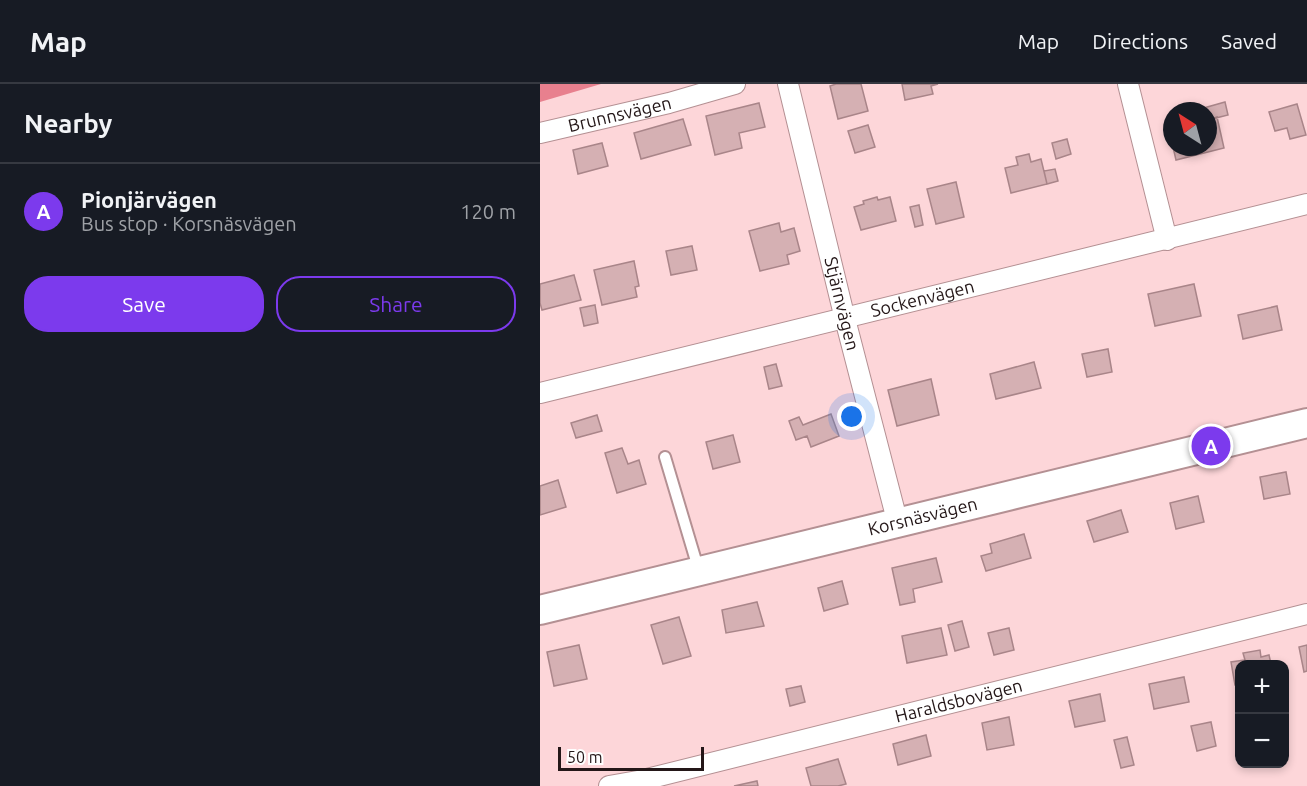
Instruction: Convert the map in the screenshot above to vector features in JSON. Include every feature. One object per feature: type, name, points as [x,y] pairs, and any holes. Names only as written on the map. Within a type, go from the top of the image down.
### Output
[{"type":"street","name":"Brunnsvägen","points":[[540,133],[669,103],[735,84]]},
{"type":"street","name":"Stjärnvägen","points":[[788,84],[898,524]]},
{"type":"street","points":[[1128,84],[1167,240]]},
{"type":"street","name":"Sockenvägen","points":[[540,393],[1307,204]]},
{"type":"street","name":"Korsnäsvägen","points":[[540,610],[1307,423]]},
{"type":"street","name":"Haraldsbovägen","points":[[609,786],[644,783],[1307,615]]},
{"type":"lane","points":[[665,457],[699,571]]},
{"type":"shaded area","points":[[540,84],[601,84],[540,102]]},
{"type":"building","points":[[861,84],[868,111],[838,119],[830,86]]},
{"type":"building","points":[[902,84],[938,84],[931,86],[933,94],[905,100]]},
{"type":"building","points":[[1225,102],[1228,115],[1217,118],[1217,104]]},
{"type":"building","points":[[759,103],[765,127],[739,133],[742,148],[715,155],[706,116]]},
{"type":"building","points":[[1297,104],[1306,135],[1290,139],[1287,128],[1275,131],[1269,112]]},
{"type":"building","points":[[1217,117],[1224,148],[1217,150]]},
{"type":"building","points":[[683,119],[691,145],[641,159],[634,133]]},
{"type":"building","points":[[868,125],[875,147],[855,153],[848,131]]},
{"type":"building","points":[[1067,139],[1071,154],[1056,159],[1052,143]]},
{"type":"building","points":[[602,143],[608,166],[578,174],[573,150]]},
{"type":"building","points":[[1029,154],[1031,162],[1041,159],[1047,184],[1011,193],[1005,168],[1018,165],[1016,157]]},
{"type":"building","points":[[1175,156],[1192,156],[1176,160]]},
{"type":"building","points":[[1055,169],[1058,181],[1047,184],[1044,171]]},
{"type":"building","points":[[956,182],[964,217],[936,224],[927,189]]},
{"type":"building","points":[[877,197],[878,200],[890,197],[896,221],[861,230],[854,207],[864,204],[863,201]]},
{"type":"building","points":[[919,205],[923,225],[915,227],[910,207]]},
{"type":"building","points":[[779,223],[781,232],[794,228],[800,251],[787,255],[789,264],[760,271],[749,231]]},
{"type":"building","points":[[692,246],[697,270],[671,275],[666,251]]},
{"type":"building","points":[[634,261],[639,286],[635,287],[637,297],[602,305],[594,270]]},
{"type":"building","points":[[574,275],[581,300],[542,310],[540,284]]},
{"type":"building","points":[[1194,284],[1201,316],[1155,326],[1148,294]]},
{"type":"building","points":[[595,305],[598,323],[584,326],[580,308]]},
{"type":"building","points":[[1277,306],[1282,330],[1243,339],[1238,315]]},
{"type":"building","points":[[1108,349],[1112,372],[1087,377],[1082,354]]},
{"type":"building","points":[[1034,362],[1041,388],[996,399],[990,374]]},
{"type":"building","points":[[776,364],[782,386],[769,389],[764,367]]},
{"type":"building","points":[[931,379],[939,415],[897,426],[888,390]]},
{"type":"building","points":[[831,414],[839,436],[811,447],[807,436],[796,440],[789,421],[799,417],[803,425]]},
{"type":"building","points":[[597,415],[602,431],[576,438],[571,423]]},
{"type":"building","points":[[733,435],[740,462],[713,469],[706,442]]},
{"type":"building","points":[[622,448],[628,464],[639,460],[646,484],[617,493],[605,453]]},
{"type":"building","points":[[1286,472],[1290,494],[1264,499],[1260,477]]},
{"type":"building","points":[[558,480],[566,507],[540,515],[540,486]]},
{"type":"building","points":[[1198,496],[1204,522],[1176,529],[1170,503]]},
{"type":"building","points":[[1121,510],[1128,532],[1094,542],[1087,521]]},
{"type":"building","points":[[1024,534],[1031,558],[986,571],[981,556],[992,553],[990,544]]},
{"type":"building","points":[[936,558],[942,582],[913,589],[915,602],[900,605],[892,568]]},
{"type":"building","points":[[842,581],[848,604],[824,611],[818,588]]},
{"type":"building","points":[[757,602],[764,626],[726,633],[722,610]]},
{"type":"building","points":[[679,617],[691,656],[663,664],[651,625]]},
{"type":"building","points":[[962,621],[969,647],[955,651],[948,625]]},
{"type":"building","points":[[941,628],[947,655],[907,663],[902,636]]},
{"type":"building","points":[[1009,628],[1014,650],[994,655],[988,633]]},
{"type":"building","points":[[579,645],[587,679],[554,686],[547,652]]},
{"type":"building","points":[[1307,645],[1307,671],[1304,672],[1299,647]]},
{"type":"building","points":[[1260,650],[1261,657],[1269,655],[1270,660],[1245,660],[1243,653]]},
{"type":"building","points":[[1235,661],[1235,685],[1231,662]]},
{"type":"building","points":[[1184,677],[1189,702],[1154,709],[1149,684]]},
{"type":"building","points":[[801,686],[805,702],[790,706],[786,689]]},
{"type":"building","points":[[1100,694],[1105,721],[1075,727],[1069,701]]},
{"type":"building","points":[[1009,717],[1014,745],[987,750],[982,723]]},
{"type":"building","points":[[1211,722],[1216,746],[1197,751],[1191,726]]},
{"type":"building","points":[[926,735],[931,756],[898,765],[893,744]]},
{"type":"building","points":[[1127,737],[1134,765],[1121,768],[1114,740]]},
{"type":"building","points":[[838,759],[846,784],[811,786],[806,768]]},
{"type":"building","points":[[757,781],[758,786],[734,786]]},
{"type":"place","name":"Pionjärvägen","points":[[1211,446]]}]
